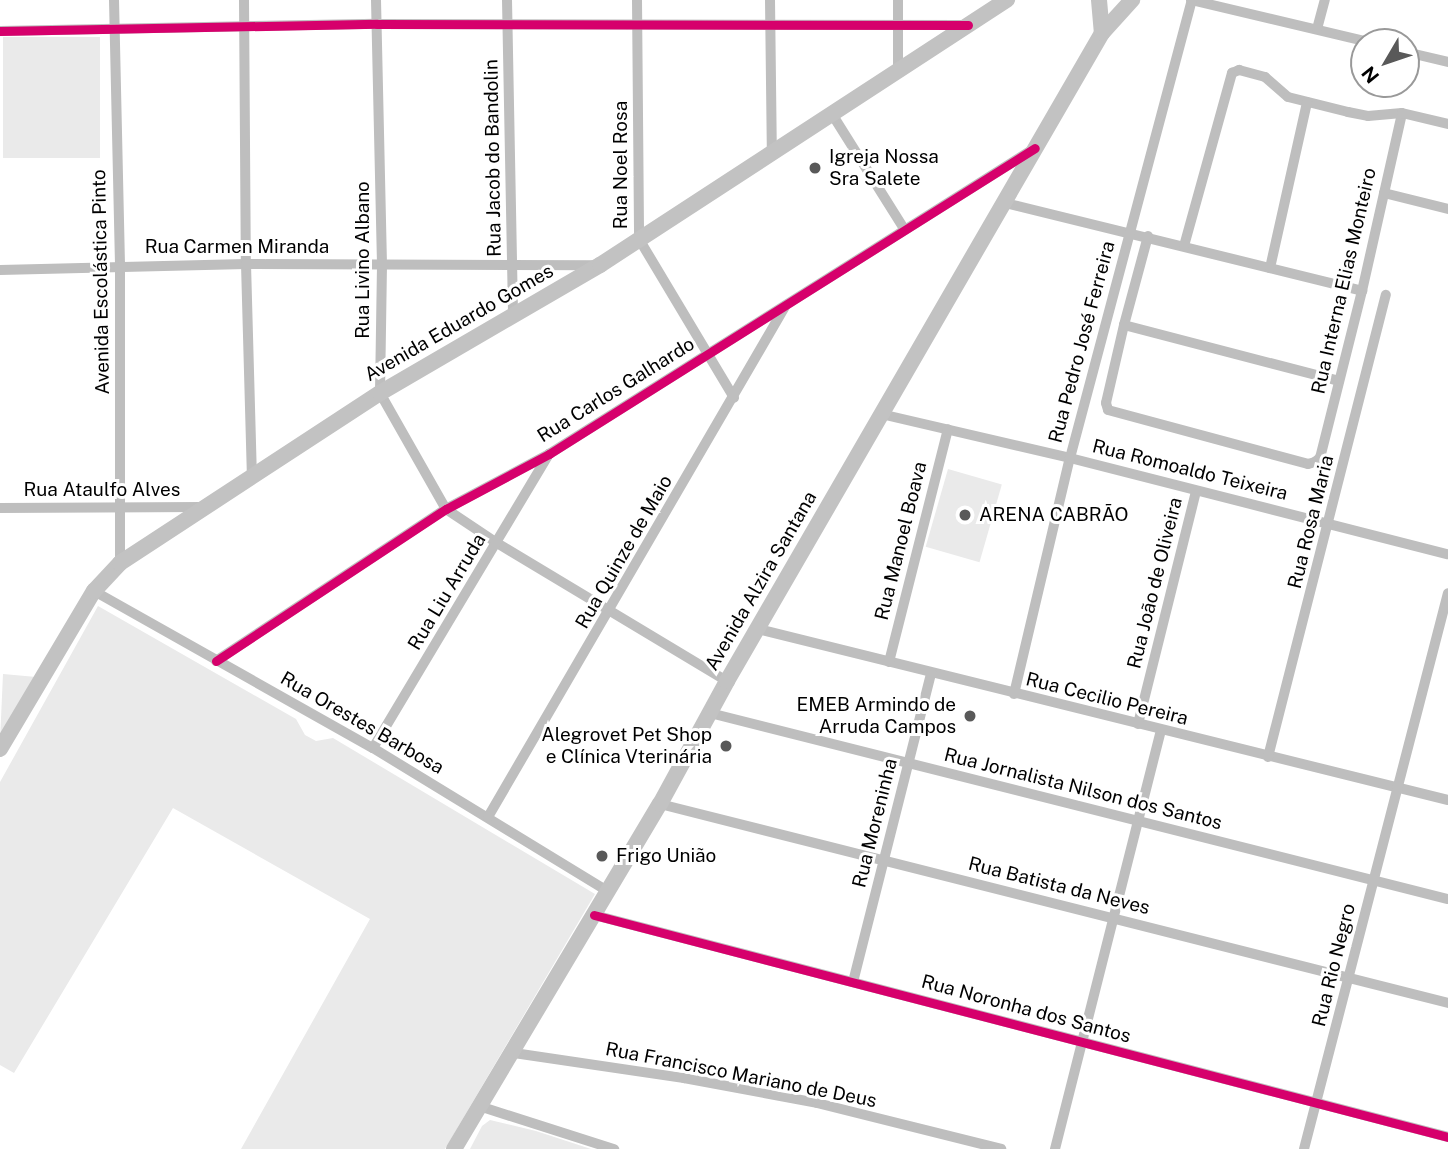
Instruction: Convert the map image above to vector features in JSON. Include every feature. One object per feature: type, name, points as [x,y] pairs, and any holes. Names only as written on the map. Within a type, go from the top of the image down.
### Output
[{"type":"main road","name":"Avenida Eduardo Gomes","points":[[0,749],[94,591],[120,563],[380,393],[600,265],[1007,0]]},
{"type":"main road","points":[[1099,0],[1102,33]]},
{"type":"main road","name":"Avenida Alzira Santana","points":[[454,1149],[609,892],[727,681],[1102,33],[1132,0]]},
{"type":"street","name":"Avenida Escolástica Pinto","points":[[114,0],[120,265],[120,563]]},
{"type":"street","points":[[244,0],[246,264],[252,476]]},
{"type":"street","name":"Rua Livino Albano","points":[[376,0],[382,265],[380,393]]},
{"type":"street","name":"Rua Jacob do Bandolin","points":[[507,0],[513,316]]},
{"type":"street","name":"Rua Noel Rosa","points":[[637,0],[639,239],[734,398]]},
{"type":"street","points":[[770,0],[772,153]]},
{"type":"street","points":[[898,0],[898,69]]},
{"type":"street","points":[[1191,0],[1350,37]]},
{"type":"street","name":"Rua Pedro José Ferreira","points":[[1014,694],[1070,458],[1191,0]]},
{"type":"street","points":[[1317,29],[1325,0]]},
{"type":"street","points":[[0,31],[638,22],[770,26],[968,25]]},
{"type":"street","points":[[1420,54],[1447,59]]},
{"type":"street","points":[[1184,246],[1232,73],[1239,70],[1265,78],[1282,94],[1307,102],[1368,116],[1402,113],[1448,124]]},
{"type":"street","points":[[1270,268],[1307,102]]},
{"type":"street","name":"Rua Interna Elias Monteiro","points":[[1124,325],[1106,403],[1108,410],[1308,464],[1320,458],[1362,291],[1402,113]]},
{"type":"street","points":[[832,114],[904,229]]},
{"type":"street","name":"Rua Carlos Galhardo","points":[[216,661],[446,509],[550,453],[1035,148]]},
{"type":"street","points":[[1384,193],[1448,209]]},
{"type":"street","points":[[1005,202],[1362,291]]},
{"type":"street","points":[[1148,236],[1124,325],[1339,381]]},
{"type":"street","name":"Rua Carmen Miranda","points":[[0,270],[120,265],[600,265]]},
{"type":"street","name":"Rua Rosa Maria","points":[[1268,757],[1386,295]]},
{"type":"street","name":"Rua Quinze de Maio","points":[[488,817],[611,611],[788,302]]},
{"type":"street","points":[[380,393],[446,509],[497,543],[727,681]]},
{"type":"street","name":"Rua Romoaldo Teixeira","points":[[881,414],[1070,458],[1448,554]]},
{"type":"street","name":"Rua Manoel Boava","points":[[889,662],[948,429]]},
{"type":"street","name":"Rua Liu Arruda","points":[[373,748],[550,453]]},
{"type":"street","name":"Rua João de Oliveira","points":[[1138,724],[1196,491]]},
{"type":"street","name":"Rua Ataulfo Alves","points":[[0,508],[204,508]]},
{"type":"street","name":"Rua Orestes Barbosa","points":[[94,591],[373,748],[609,892]]},
{"type":"street","name":"Rua Rio Negro","points":[[1304,1149],[1448,593]]},
{"type":"street","name":"Rua Cecilio Pereira","points":[[758,629],[1448,800]]},
{"type":"street","name":"Rua Moreninha","points":[[853,982],[931,673]]},
{"type":"street","name":"Rua Jornalista Nilson dos Santos","points":[[710,713],[1448,899]]},
{"type":"street","points":[[1055,1149],[1160,730]]},
{"type":"street","name":"Rua Batista da Neves","points":[[660,804],[1448,1003]]},
{"type":"street","name":"Rua Noronha dos Santos","points":[[594,915],[1448,1137]]},
{"type":"street","name":"Rua Francisco Mariano de Deus","points":[[514,1053],[684,1078],[804,1100],[1001,1149]]},
{"type":"street","points":[[479,1106],[614,1149]]},
{"type":"shaded area","points":[[3,37],[100,37],[100,158],[3,158]]},
{"type":"shaded area","name":"ARENA CABRÃO","points":[[948,469],[1002,484],[980,562],[926,547]]},
{"type":"shaded area","points":[[98,606],[296,719],[305,735],[316,741],[333,738],[595,894],[445,1149],[241,1149],[370,919],[173,808],[14,1073],[0,1065],[0,782]]},
{"type":"shaded area","points":[[3,674],[36,677],[0,741]]},
{"type":"shaded area","points":[[490,1120],[536,1131],[591,1149],[470,1149],[482,1126]]},
{"type":"cycle path","points":[[0,31],[377,24],[968,25]]},
{"type":"cycle path","points":[[216,661],[446,509],[549,454],[1035,148]]},
{"type":"cycle path","points":[[594,915],[1448,1137]]},
{"type":"place","name":"Igreja Nossa Sra Salete","points":[[815,168]]},
{"type":"place","name":"ARENA CABRÃO","points":[[965,515]]},
{"type":"place","name":"EMEB Armindo de Arruda Campos","points":[[970,716]]},
{"type":"place","name":"Alegrovet Pet Shop e Clínica Vterinária","points":[[726,746]]},
{"type":"place","name":"Frigo União","points":[[602,856]]}]
